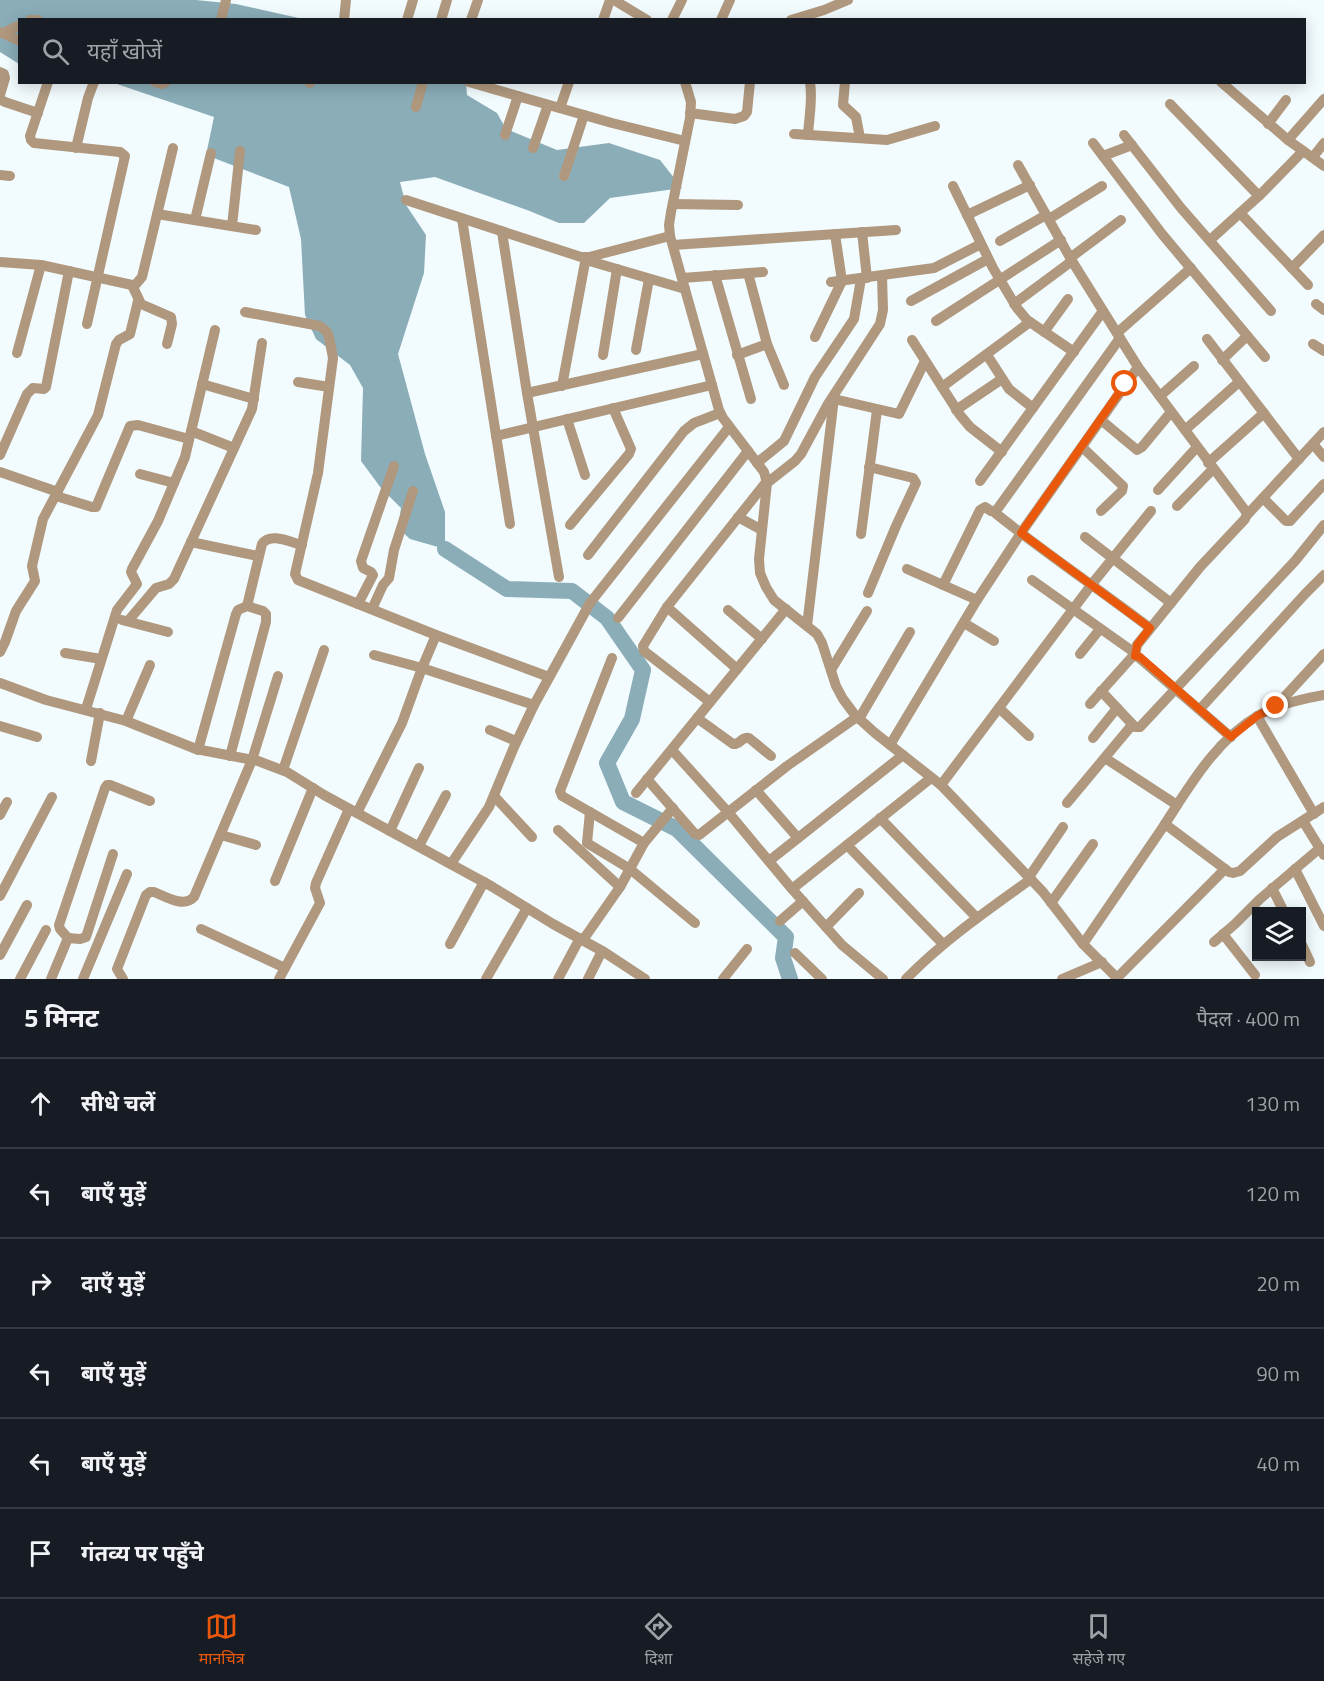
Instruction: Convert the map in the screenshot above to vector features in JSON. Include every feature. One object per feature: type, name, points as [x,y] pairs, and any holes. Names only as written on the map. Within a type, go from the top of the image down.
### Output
[{"type":"street","points":[[221,18],[226,0]]},
{"type":"street","points":[[344,18],[346,0]]},
{"type":"street","points":[[408,18],[413,0]]},
{"type":"street","points":[[442,18],[447,0]]},
{"type":"street","points":[[472,18],[478,0]]},
{"type":"street","points":[[604,18],[612,0],[633,5],[644,18]]},
{"type":"street","points":[[673,18],[682,0]]},
{"type":"street","points":[[722,18],[730,0]]},
{"type":"street","points":[[798,18],[826,15],[848,0]]},
{"type":"street","points":[[1,33],[18,26]]},
{"type":"street","points":[[1,33],[18,40]]},
{"type":"street","points":[[0,72],[5,78],[1,100],[38,113]]},
{"type":"street","points":[[47,84],[30,136],[34,143],[120,152],[125,156],[87,324]]},
{"type":"street","points":[[76,148],[93,84]]},
{"type":"street","points":[[416,107],[422,84]]},
{"type":"street","points":[[560,108],[568,84]]},
{"type":"street","points":[[686,84],[691,102],[690,113],[669,225],[671,240],[720,413],[764,472],[767,482],[759,560],[760,573],[774,600],[817,634],[843,699],[858,718],[941,785],[1030,878],[1083,944],[1118,978],[1225,869]]},
{"type":"street","points":[[690,113],[735,119],[744,116],[747,112],[750,84]]},
{"type":"street","points":[[808,135],[812,98],[810,84]]},
{"type":"street","points":[[845,84],[843,105],[856,117],[860,138]]},
{"type":"street","points":[[1223,84],[1268,124],[1324,166]]},
{"type":"street","points":[[491,85],[548,105],[685,141]]},
{"type":"street","points":[[505,135],[518,96]]},
{"type":"street","points":[[1288,140],[1324,99]]},
{"type":"street","points":[[1268,124],[1286,100]]},
{"type":"street","points":[[1170,104],[1259,196]]},
{"type":"street","points":[[533,148],[548,105]]},
{"type":"street","points":[[564,176],[584,115]]},
{"type":"street","points":[[794,134],[887,140],[935,126]]},
{"type":"street","points":[[1125,135],[1181,208],[1271,311]]},
{"type":"street","points":[[1093,143],[1162,234],[1265,357]]},
{"type":"street","points":[[1313,158],[1324,143]]},
{"type":"street","points":[[1103,156],[1132,145]]},
{"type":"street","points":[[0,262],[41,265],[132,285],[140,282],[173,148]]},
{"type":"street","points":[[232,226],[240,151]]},
{"type":"street","points":[[1210,240],[1259,196],[1303,151]]},
{"type":"street","points":[[195,220],[211,153]]},
{"type":"street","points":[[1018,165],[1071,259],[1138,367],[1247,514]]},
{"type":"street","points":[[968,215],[1030,185]]},
{"type":"street","points":[[953,186],[999,280],[1022,315],[1074,352]]},
{"type":"street","points":[[1000,241],[1102,186]]},
{"type":"street","points":[[406,200],[572,255],[685,289]]},
{"type":"street","points":[[673,204],[738,205]]},
{"type":"street","points":[[1240,213],[1308,285]]},
{"type":"street","points":[[157,214],[256,230]]},
{"type":"street","points":[[462,219],[510,524]]},
{"type":"street","points":[[1014,304],[1121,220]]},
{"type":"street","points":[[586,258],[671,240],[896,230]]},
{"type":"street","points":[[502,232],[559,577]]},
{"type":"street","points":[[757,463],[784,441],[813,382],[854,319],[864,278],[862,232]]},
{"type":"street","points":[[814,337],[837,281],[835,234]]},
{"type":"street","points":[[1292,268],[1324,235]]},
{"type":"street","points":[[936,321],[1061,240]]},
{"type":"street","points":[[837,281],[934,268],[981,244]]},
{"type":"street","points":[[562,386],[586,258]]},
{"type":"street","points":[[911,301],[988,258]]},
{"type":"street","points":[[16,353],[41,265]]},
{"type":"street","points":[[994,512],[1119,336],[1191,268]]},
{"type":"street","points":[[603,355],[617,269]]},
{"type":"street","points":[[0,455],[29,390],[46,387],[69,271]]},
{"type":"street","points":[[682,278],[763,272]]},
{"type":"street","points":[[748,273],[767,344],[784,386]]},
{"type":"street","points":[[715,276],[751,399]]},
{"type":"street","points":[[710,702],[643,649],[656,622],[738,517],[767,482],[801,454],[883,317],[882,276]]},
{"type":"street","points":[[636,350],[649,279]]},
{"type":"street","points":[[132,285],[141,304],[171,317],[172,324],[167,344]]},
{"type":"street","points":[[1044,332],[1068,299]]},
{"type":"street","points":[[0,652],[16,611],[35,581],[32,566],[41,525],[98,415],[117,344],[119,340],[130,334],[138,301]]},
{"type":"street","points":[[980,481],[1103,311]]},
{"type":"street","points":[[245,312],[320,326],[329,337],[333,354],[318,473],[295,574],[298,580],[549,677]]},
{"type":"street","points":[[942,387],[1030,322]]},
{"type":"street","points":[[86,709],[114,618],[119,606],[137,584],[131,572],[132,568],[158,521],[185,457],[215,330]]},
{"type":"street","points":[[1222,360],[1247,336]]},
{"type":"street","points":[[1207,339],[1299,459]]},
{"type":"street","points":[[912,340],[956,410],[970,427],[1002,452]]},
{"type":"street","points":[[128,621],[156,588],[172,582],[252,409],[262,343]]},
{"type":"street","points":[[737,355],[767,344]]},
{"type":"street","points":[[1313,344],[1324,351]]},
{"type":"street","points":[[527,393],[703,354]]},
{"type":"street","points":[[987,355],[1014,395],[1033,408]]},
{"type":"street","points":[[834,397],[897,415],[901,413],[925,361]]},
{"type":"street","points":[[1160,396],[1194,366]]},
{"type":"street","points":[[890,745],[977,600],[1021,533],[1138,367]]},
{"type":"street","points":[[956,410],[1002,379]]},
{"type":"street","points":[[298,382],[329,387]]},
{"type":"street","points":[[1185,430],[1239,382]]},
{"type":"street","points":[[202,384],[254,399]]},
{"type":"street","points":[[496,435],[712,385]]},
{"type":"street","points":[[807,626],[834,397]]},
{"type":"street","points":[[570,525],[631,449],[613,408]]},
{"type":"street","points":[[861,534],[877,410]]},
{"type":"street","points":[[1101,420],[1137,450],[1171,412]]},
{"type":"street","points":[[588,555],[684,431],[694,423],[720,413]]},
{"type":"street","points":[[1177,506],[1211,466],[1264,413]]},
{"type":"street","points":[[567,419],[585,475]]},
{"type":"street","points":[[0,472],[96,507],[130,426],[138,425],[190,435],[234,447]]},
{"type":"street","points":[[451,864],[489,807],[516,741],[590,603],[729,427]]},
{"type":"street","points":[[1090,704],[1135,655],[1137,645],[1200,567],[1324,432]]},
{"type":"street","points":[[1313,444],[1324,457]]},
{"type":"street","points":[[1082,447],[1123,486],[1122,491],[1101,511]]},
{"type":"street","points":[[1158,490],[1197,447]]},
{"type":"street","points":[[618,618],[748,451]]},
{"type":"street","points":[[358,604],[373,575],[363,568],[361,561],[394,466]]},
{"type":"street","points":[[868,593],[916,483],[913,478],[869,467]]},
{"type":"street","points":[[140,474],[174,483]]},
{"type":"street","points":[[1263,498],[1286,520],[1290,521],[1324,484]]},
{"type":"street","points":[[372,609],[383,585],[389,578],[394,550],[413,491]]},
{"type":"street","points":[[943,585],[980,510],[985,507],[1150,628]]},
{"type":"street","points":[[941,785],[1092,584],[1151,511]]},
{"type":"street","points":[[738,517],[762,530]]},
{"type":"street","points":[[1101,691],[1135,727],[1140,727],[1295,561],[1324,525]]},
{"type":"street","points":[[1085,537],[1171,603]]},
{"type":"street","points":[[247,606],[258,556],[267,538],[302,544]]},
{"type":"street","points":[[191,542],[258,556]]},
{"type":"street","points":[[906,569],[977,600]]},
{"type":"street","points":[[1200,709],[1324,576]]},
{"type":"street","points":[[1032,580],[1140,657],[1231,737]]},
{"type":"street","points":[[198,750],[236,614],[238,610],[247,606],[263,611],[267,618],[230,756]]},
{"type":"street","points":[[667,607],[737,669]]},
{"type":"street","points":[[636,793],[786,609]]},
{"type":"street","points":[[728,610],[762,639]]},
{"type":"street","points":[[831,670],[867,611]]},
{"type":"street","points":[[114,618],[168,632]]},
{"type":"street","points":[[964,623],[994,641]]},
{"type":"street","points":[[1080,654],[1100,628]]},
{"type":"street","points":[[648,779],[697,835],[702,834],[787,766],[858,718],[909,632]]},
{"type":"street","points":[[279,979],[320,903],[315,888],[316,883],[402,723],[436,635]]},
{"type":"street","points":[[283,770],[324,650]]},
{"type":"street","points":[[65,653],[101,660]]},
{"type":"street","points":[[1276,706],[1324,654]]},
{"type":"street","points":[[374,655],[422,668],[534,705]]},
{"type":"street","points":[[612,658],[560,791],[562,796],[644,843]]},
{"type":"street","points":[[126,721],[150,665]]},
{"type":"street","points":[[123,979],[117,969],[146,895],[154,892],[182,903],[192,901],[252,760],[278,676]]},
{"type":"street","points":[[0,683],[46,700],[126,721],[198,750],[252,760],[283,770],[484,882],[602,951],[641,978]]},
{"type":"street","points":[[1083,944],[1203,765],[1231,737],[1257,716],[1276,706],[1324,695]]},
{"type":"street","points":[[999,708],[1029,736]]},
{"type":"street","points":[[1093,738],[1117,708]]},
{"type":"street","points":[[91,761],[100,713]]},
{"type":"street","points":[[1165,824],[1233,873],[1240,871],[1271,842],[1319,811],[1257,716]]},
{"type":"street","points":[[697,718],[733,744],[749,738],[771,756]]},
{"type":"street","points":[[1067,803],[1132,724]]},
{"type":"street","points":[[0,726],[37,737]]},
{"type":"street","points":[[490,729],[516,741]]},
{"type":"street","points":[[672,750],[847,950],[883,979]]},
{"type":"street","points":[[769,861],[903,755]]},
{"type":"street","points":[[1105,758],[1177,805]]},
{"type":"street","points":[[390,831],[418,768]]},
{"type":"street","points":[[792,889],[931,778]]},
{"type":"street","points":[[114,854],[86,937],[68,938],[59,925],[105,788],[110,785],[150,801]]},
{"type":"street","points":[[275,881],[313,788]]},
{"type":"street","points":[[756,790],[798,838]]},
{"type":"street","points":[[419,846],[446,795]]},
{"type":"street","points":[[494,796],[532,837]]},
{"type":"street","points":[[0,896],[52,797]]},
{"type":"street","points":[[0,815],[7,802]]},
{"type":"street","points":[[558,979],[581,939],[620,887],[644,843],[673,808]]},
{"type":"street","points":[[590,812],[587,843],[630,869],[695,923]]},
{"type":"street","points":[[880,818],[977,918]]},
{"type":"street","points":[[1214,942],[1294,869],[1322,851],[1303,821]]},
{"type":"street","points":[[906,979],[943,944],[1030,878],[1063,827]]},
{"type":"street","points":[[558,830],[620,887]]},
{"type":"street","points":[[221,835],[256,845]]},
{"type":"street","points":[[1052,903],[1093,844]]},
{"type":"street","points":[[847,845],[943,944]]},
{"type":"street","points":[[1294,869],[1324,926]]},
{"type":"street","points":[[82,979],[128,874]]},
{"type":"street","points":[[450,944],[484,882]]},
{"type":"street","points":[[1272,888],[1282,907]]},
{"type":"street","points":[[826,927],[859,893]]},
{"type":"street","points":[[780,921],[802,901]]},
{"type":"street","points":[[0,955],[27,905]]},
{"type":"street","points":[[486,979],[527,908]]},
{"type":"street","points":[[201,929],[285,968]]},
{"type":"street","points":[[20,979],[46,930]]},
{"type":"street","points":[[1223,934],[1255,975]]},
{"type":"street","points":[[51,979],[68,938]]},
{"type":"street","points":[[723,979],[747,949]]},
{"type":"street","points":[[588,979],[602,951]]},
{"type":"street","points":[[795,953],[822,979]]},
{"type":"street","points":[[1306,954],[1310,962]]},
{"type":"street","points":[[1062,979],[1102,962]]},
{"type":"water","points":[[0,0],[196,0],[236,4],[299,18],[18,18],[18,63],[0,52]]},
{"type":"water","points":[[117,84],[466,84],[467,95],[497,113],[506,129],[557,150],[609,143],[660,160],[682,188],[610,198],[584,223],[559,223],[435,177],[400,182],[406,205],[426,235],[424,273],[398,354],[425,454],[445,512],[445,549],[410,539],[398,528],[401,508],[381,488],[361,461],[363,388],[350,365],[316,339],[305,315],[301,239],[289,187],[206,155],[214,117]]},
{"type":"waterway","points":[[445,549],[507,589],[572,591],[607,618],[643,670],[632,719],[607,763],[623,802],[677,829],[786,937],[783,958],[790,979]]},
{"type":"route","points":[[1125,384],[1021,533],[1150,628],[1137,645],[1135,656],[1140,657],[1231,737],[1257,716],[1276,706]]}]
